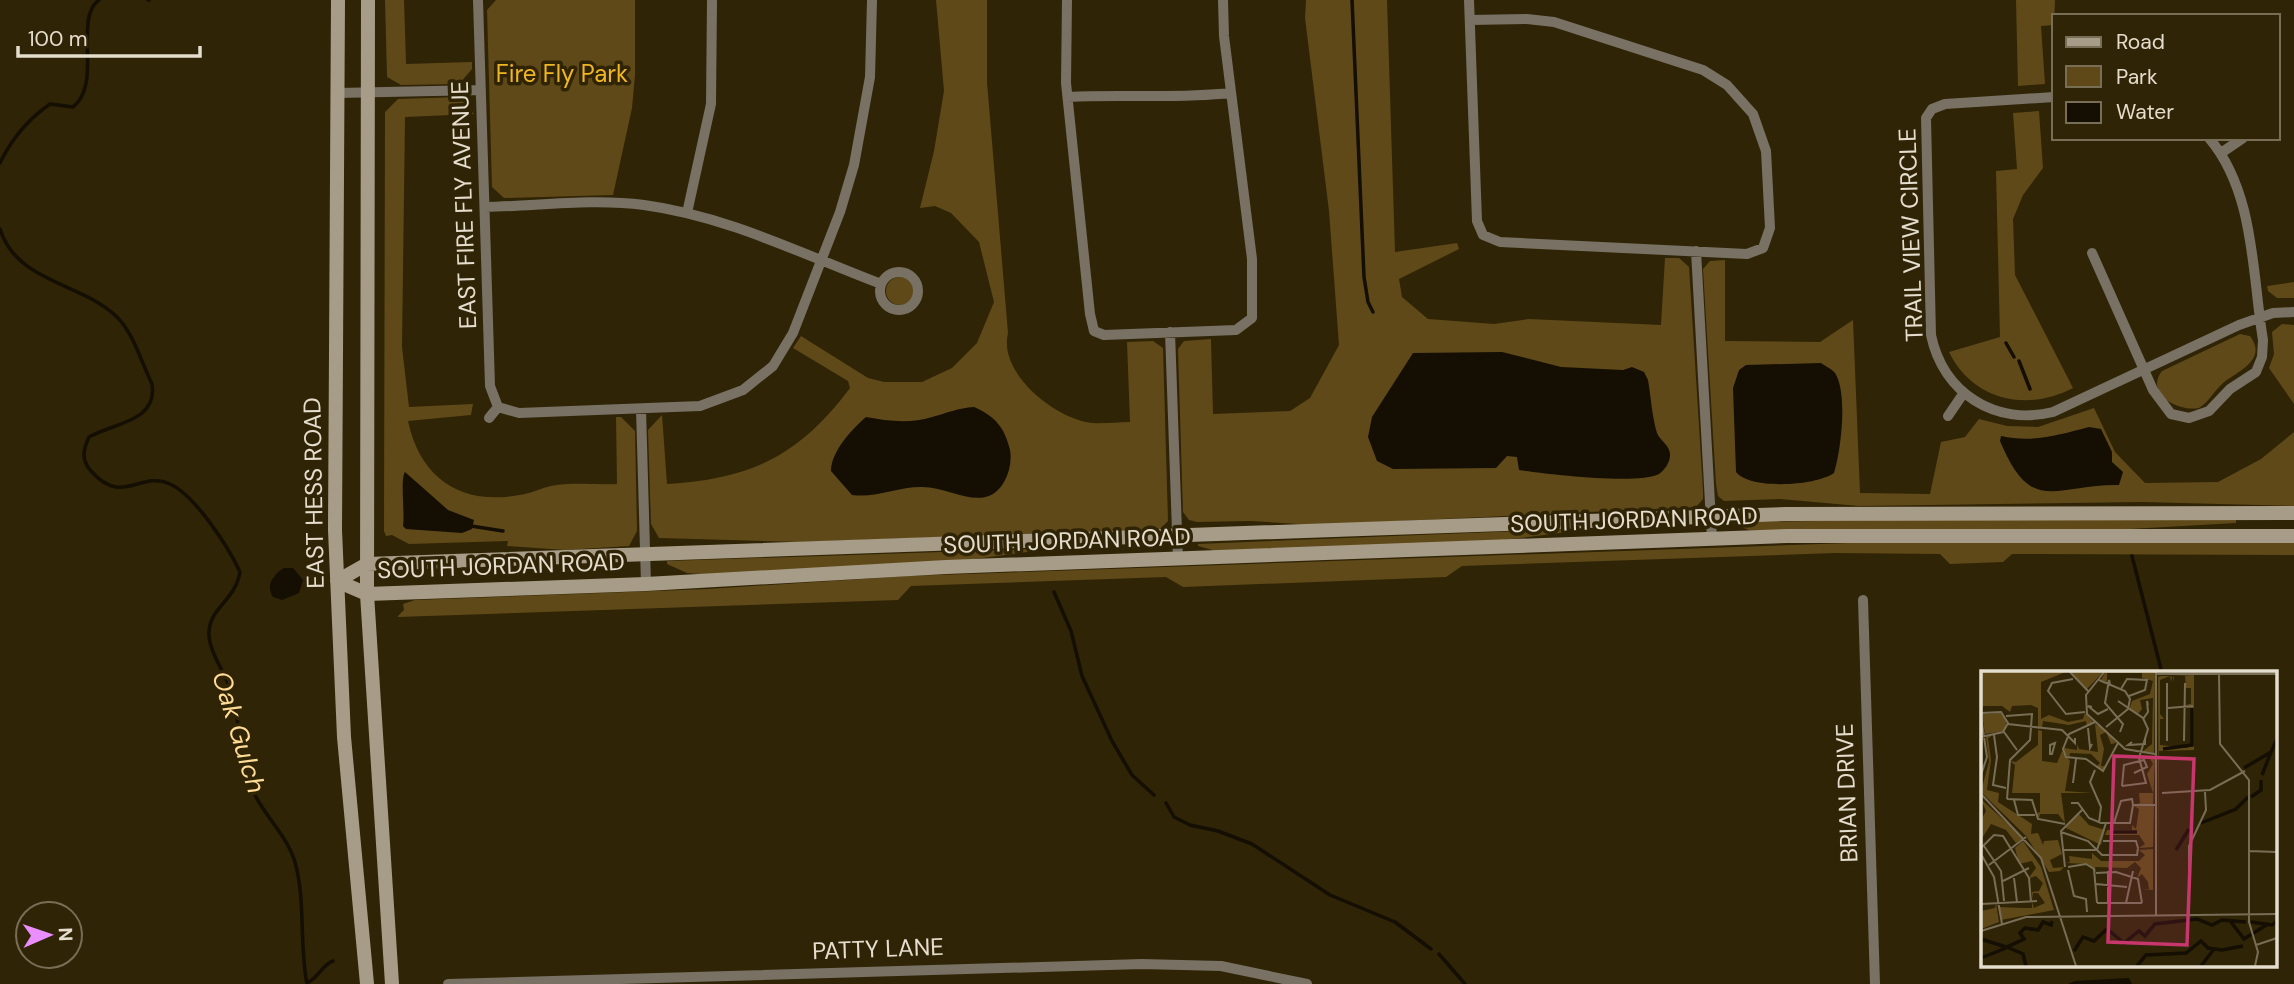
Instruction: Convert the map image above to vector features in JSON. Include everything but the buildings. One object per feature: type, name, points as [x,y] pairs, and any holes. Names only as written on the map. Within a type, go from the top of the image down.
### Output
[{"type":"main road","name":"EAST HESS ROAD","points":[[338,0],[334,474],[337,581],[344,737],[367,984]]},
{"type":"main road","points":[[368,0],[367,594],[392,984]]},
{"type":"main road","name":"SOUTH JORDAN ROAD","points":[[337,581],[367,564],[1711,516],[2144,511],[2294,513]]},
{"type":"main road","name":"SOUTH JORDAN ROAD","points":[[337,581],[367,594],[646,584],[946,567],[1712,539],[2294,536]]},
{"type":"street","name":"EAST FIRE FLY AVENUE","points":[[478,0],[490,386],[498,407]]},
{"type":"street","points":[[687,213],[711,104],[712,0]]},
{"type":"street","points":[[489,418],[498,407],[510,413],[641,409],[713,403],[757,380],[773,366],[788,344],[846,192],[861,136],[870,77],[872,0]]},
{"type":"street","points":[[1067,0],[1068,97],[1092,334],[1104,335],[1236,330],[1249,322],[1254,311],[1253,271],[1230,93],[1223,0]]},
{"type":"street","points":[[1469,0],[1477,221],[1483,235],[1500,242],[1747,254],[1763,248]]},
{"type":"street","points":[[1470,20],[1527,19],[1554,22],[1692,65],[1727,85],[1753,114],[1766,151],[1770,228],[1763,248]]},
{"type":"street","points":[[338,93],[481,90]]},
{"type":"street","points":[[1068,97],[1112,95],[1186,98],[1230,93]]},
{"type":"street","name":"TRAIL VIEW CIRCLE","points":[[2052,97],[1930,106],[1926,118],[1931,335],[1939,360],[1963,394],[2000,412],[2035,415],[2070,405],[2259,318],[2294,312]]},
{"type":"street","points":[[2092,253],[2158,401],[2171,414],[2189,418],[2206,413],[2258,367],[2263,346],[2243,208],[2235,180],[2221,153],[2211,140]]},
{"type":"street","points":[[2221,153],[2240,140]]},
{"type":"street","points":[[485,207],[626,203],[687,213],[881,284]]},
{"type":"street","points":[[1474,244],[1483,235]]},
{"type":"street","points":[[1763,248],[1772,257]]},
{"type":"street","points":[[1696,251],[1712,539]]},
{"type":"street","points":[[1249,322],[1258,331]]},
{"type":"street","points":[[1170,332],[1178,560]]},
{"type":"street","points":[[1948,416],[1963,394]]},
{"type":"street","points":[[641,409],[646,584]]},
{"type":"street","name":"BRIAN DRIVE","points":[[1863,600],[1875,984]]},
{"type":"street","name":"PATTY LANE","points":[[448,984],[1124,964],[1221,967],[1307,984]]},
{"type":"green space","points":[[385,0],[404,0],[406,64],[472,62],[472,69],[459,84],[401,85],[387,77]]},
{"type":"green space","name":"Fire Fly Park","points":[[496,0],[635,0],[632,108],[613,195],[504,198],[492,187],[487,10]]},
{"type":"green space","points":[[936,0],[987,0],[987,82],[1008,333],[1007,348],[1012,363],[1032,392],[1062,413],[1092,423],[1130,422],[1127,342],[1153,341],[1163,348],[1168,521],[1160,529],[800,542],[659,538],[651,524],[648,430],[662,415],[667,484],[724,476],[771,460],[792,447],[812,431],[850,388],[848,381],[793,348],[801,336],[868,378],[884,382],[922,382],[952,368],[977,343],[994,302],[979,242],[951,213],[935,206],[920,208],[934,151],[944,91]]},
{"type":"green space","points":[[1306,0],[1387,0],[1395,252],[1457,243],[1459,249],[1399,279],[1402,297],[1428,319],[1494,324],[1529,319],[1661,325],[1665,258],[1679,258],[1689,267],[1703,490],[1703,499],[1696,507],[1314,525],[1189,520],[1183,512],[1178,349],[1184,341],[1211,339],[1213,414],[1290,411],[1310,398],[1339,345],[1329,211],[1305,18]]},
{"type":"green space","points":[[2016,0],[2055,0],[2052,25],[2041,26],[2045,84],[2018,86]]},
{"type":"green space","points":[[459,97],[474,114],[405,117],[402,347],[409,407],[473,404],[471,415],[408,421],[414,442],[423,460],[435,474],[465,493],[483,497],[525,494],[559,485],[617,484],[616,417],[621,417],[635,431],[637,531],[629,546],[565,550],[507,546],[508,541],[409,544],[392,535],[386,536],[384,531],[385,112],[398,99]]},
{"type":"green space","points":[[2039,111],[2043,168],[2023,195],[2013,219],[2015,275],[2073,388],[2038,399],[2020,400],[1987,391],[1972,382],[1959,369],[1949,352],[2000,337],[1996,171],[2017,169],[2013,113]]},
{"type":"green space","points":[[1725,260],[1725,341],[1820,342],[1853,320],[1860,493],[1930,494],[1941,442],[1965,437],[1979,419],[2007,426],[2038,427],[2094,408],[2115,452],[2145,483],[2218,482],[2261,459],[2294,432],[2294,506],[2142,502],[1859,506],[1780,499],[1724,501],[1718,496],[1716,484],[1703,269],[1710,261]]},
{"type":"green space","points":[[900,277],[910,281],[914,291],[910,301],[900,305],[890,301],[886,291],[890,281]]},
{"type":"green space","points":[[2294,282],[2294,298],[2277,298],[2268,291],[2267,286]]},
{"type":"green space","points":[[2282,324],[2294,325],[2294,404],[2269,368],[2274,354],[2272,332]]},
{"type":"green space","points":[[2240,334],[2250,336],[2255,344],[2253,358],[2223,383],[2203,406],[2191,409],[2182,407],[2166,400],[2161,394],[2157,387],[2162,371]]},
{"type":"green space","points":[[2136,517],[2236,519],[2236,523],[2130,529],[1749,530],[1729,522]]},
{"type":"green space","points":[[1567,529],[1567,532],[1503,540],[1216,551],[1198,546],[1198,544]]},
{"type":"green space","points":[[1849,543],[2294,543],[2294,555],[2012,554],[2003,562],[1950,564],[1940,554],[1836,553],[1462,566],[1446,577],[1183,587],[1166,577],[911,586],[898,600],[397,617],[404,610],[403,604],[415,600],[708,589],[908,576]]},
{"type":"green space","points":[[1035,549],[967,560],[710,575],[687,573],[667,564],[667,561]]},
{"type":"water","points":[[1502,352],[1561,367],[1623,370],[1632,367],[1644,372],[1648,380],[1657,433],[1670,452],[1665,469],[1648,477],[1612,479],[1519,470],[1517,457],[1507,456],[1496,468],[1393,469],[1377,461],[1368,437],[1372,417],[1413,353]]},
{"type":"water","points":[[1821,363],[1835,373],[1841,394],[1841,437],[1834,473],[1813,481],[1784,484],[1768,484],[1743,478],[1736,472],[1733,388],[1739,370],[1746,365]]},
{"type":"water","points":[[974,407],[988,414],[998,424],[1010,450],[1006,479],[996,492],[987,497],[977,498],[921,487],[852,495],[831,471],[838,449],[866,417],[915,421]]},
{"type":"water","points":[[2089,427],[2101,429],[2112,452],[2112,462],[2123,472],[2119,485],[2061,491],[2035,488],[2023,480],[2000,441],[2001,436],[2035,438]]},
{"type":"water","points":[[405,472],[448,510],[474,520],[472,529],[462,533],[406,529],[403,526]]},
{"type":"water","points":[[284,568],[293,568],[303,580],[299,593],[282,600],[273,597],[270,584]]},
{"type":"water","points":[[2129,978],[2132,984],[2068,984],[2075,981]]},
{"type":"waterway","name":"Oak Gulch","points":[[0,163],[21,130],[42,110],[50,104],[73,107],[82,97],[88,68],[88,21],[99,0]]},
{"type":"waterway","points":[[1352,0],[1364,277],[1368,302],[1373,312]]},
{"type":"waterway","name":"Oak Gulch","points":[[0,229],[8,247],[20,261],[102,305],[117,317],[133,340],[152,384],[152,397],[141,414],[89,437],[84,455],[88,467],[102,481],[113,486],[159,481],[180,490],[210,523],[240,572],[233,590],[210,623],[209,639],[234,702],[243,762],[250,785],[260,805],[286,842],[295,862],[307,984]]},
{"type":"waterway","points":[[2006,343],[2014,357]]},
{"type":"waterway","points":[[2019,361],[2030,389]]},
{"type":"waterway","points":[[471,526],[503,531]]},
{"type":"waterway","points":[[2132,556],[2161,671]]},
{"type":"waterway","points":[[1054,592],[1071,631],[1082,676],[1112,741],[1132,775],[1154,795]]},
{"type":"waterway","points":[[1166,803],[1174,817],[1190,825],[1218,831],[1252,844],[1330,895],[1395,922],[1431,949]]},
{"type":"waterway","points":[[1439,954],[1465,984]]},
{"type":"waterway","points":[[307,983],[333,961]]}]
